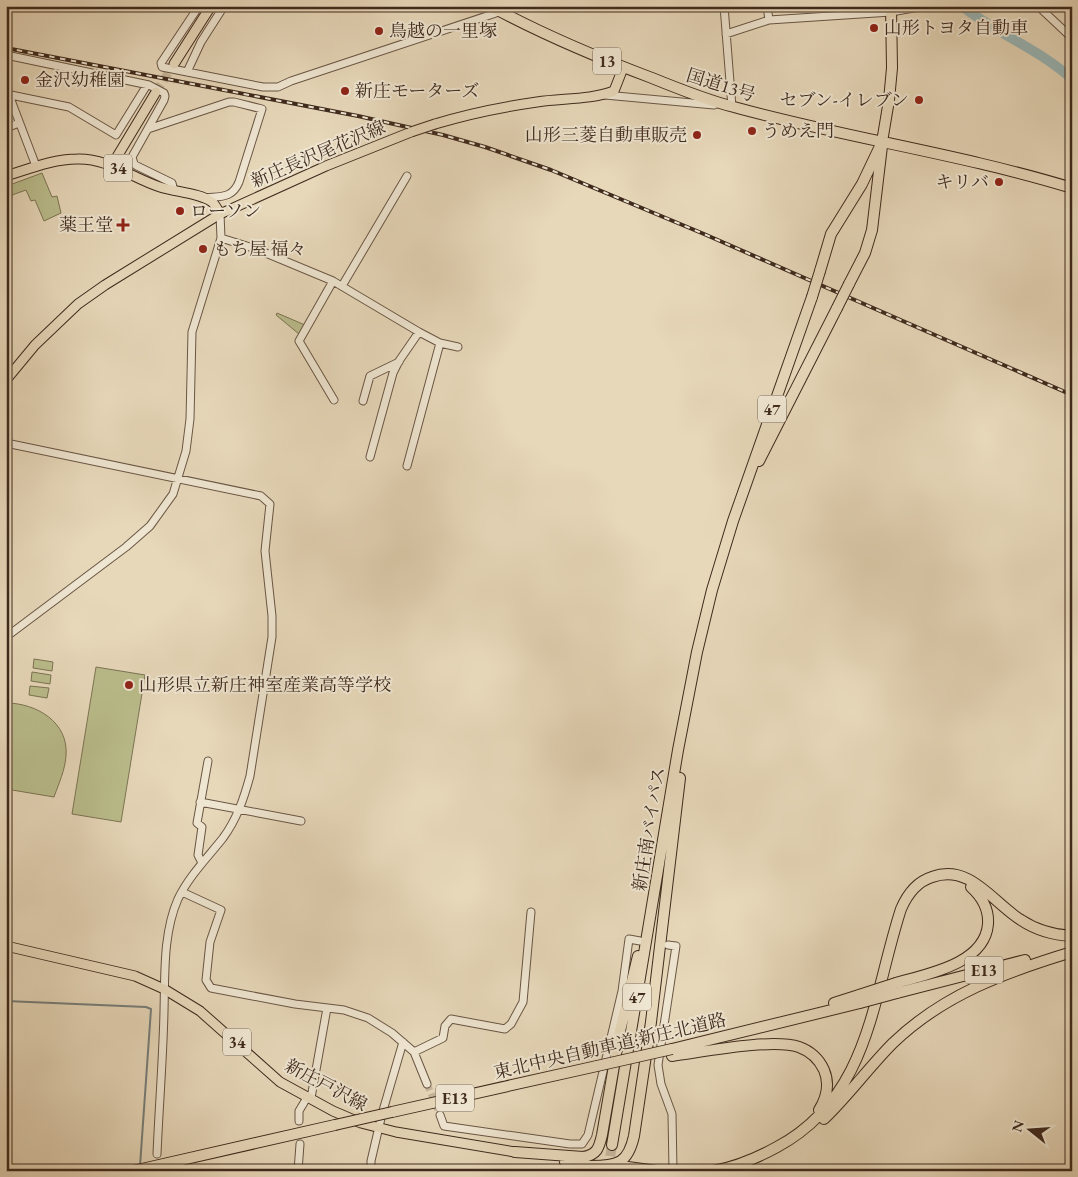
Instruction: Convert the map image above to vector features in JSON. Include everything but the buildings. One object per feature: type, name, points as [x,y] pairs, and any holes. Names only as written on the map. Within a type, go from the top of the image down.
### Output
[{"type":"highway","name":"国道13号","points":[[494,9],[563,43],[623,68],[731,107],[983,163],[1072,188]]},
{"type":"highway","name":"47","points":[[734,521],[762,454],[865,253],[872,230],[889,100],[891,9]]},
{"type":"highway","name":"47","points":[[685,717],[707,621],[734,521],[812,297],[831,234],[862,184],[882,142]]},
{"type":"highway","name":"新庄南バイパス","points":[[612,1145],[685,717]]},
{"type":"highway","points":[[653,1170],[641,1166],[635,1157],[636,1127],[651,1022],[685,717]]},
{"type":"highway","points":[[565,1159],[594,1154],[599,1148],[620,1031],[646,919],[664,812],[685,717]]},
{"type":"highway","points":[[805,1131],[836,1096],[857,1060],[868,1030],[901,909],[909,894],[919,883],[942,874],[966,878],[981,887],[1022,922],[1048,933],[1072,936]]},
{"type":"highway","points":[[713,1171],[738,1165],[760,1156],[824,1118],[852,1080],[863,1058],[874,1027],[901,923],[912,899],[923,887],[943,879],[957,880],[971,887],[982,898],[988,914],[987,928],[977,949],[957,964],[897,988]]},
{"type":"highway","points":[[736,1171],[774,1155],[837,1106],[874,1062],[895,1041],[929,1014],[957,996],[987,981],[1072,950]]},
{"type":"highway","name":"E13","points":[[897,988],[1072,950]]},
{"type":"highway","name":"東北中央自動車道;新庄北道路","points":[[133,1171],[518,1084],[672,1052],[897,988]]},
{"type":"highway","points":[[672,1052],[774,1044],[792,1045],[805,1050],[815,1056],[822,1067],[827,1078],[827,1090],[818,1113],[805,1131]]},
{"type":"highway","points":[[617,1169],[629,1152],[636,1127]]},
{"type":"highway","points":[[602,1135],[601,1145],[603,1153],[617,1169]]},
{"type":"highway","name":"34","points":[[515,1152],[565,1159]]},
{"type":"highway","points":[[565,1159],[590,1166],[653,1170]]},
{"type":"main road","points":[[174,64],[211,6]]},
{"type":"main road","points":[[603,95],[614,91],[623,68]]},
{"type":"main road","points":[[112,165],[156,92]]},
{"type":"main road","name":"新庄長沢尾花沢線","points":[[6,380],[35,345],[78,304],[105,285],[220,214],[317,170],[434,124],[504,107],[603,95]]},
{"type":"main road","name":"34","points":[[6,176],[36,166],[77,159],[99,161],[112,165],[149,183],[204,198]]},
{"type":"main road","points":[[204,198],[213,202],[220,214]]},
{"type":"main road","name":"新庄戸沢線","points":[[6,946],[135,976],[164,990],[200,1011],[280,1082],[333,1111],[361,1123],[379,1128],[515,1152]]},
{"type":"street","points":[[199,6],[161,63],[162,67],[263,87],[278,87],[494,9],[517,6]]},
{"type":"street","points":[[187,72],[201,42],[224,6]]},
{"type":"street","points":[[603,95],[731,107],[724,6]]},
{"type":"street","points":[[767,6],[769,20]]},
{"type":"street","points":[[847,6],[847,14]]},
{"type":"street","points":[[726,34],[769,20],[925,6]]},
{"type":"street","points":[[1038,6],[1072,38]]},
{"type":"street","points":[[6,55],[150,85],[165,96],[148,129],[133,152],[133,160],[137,166],[172,183],[174,191]]},
{"type":"street","points":[[8,94],[69,107],[116,135],[147,85]]},
{"type":"street","points":[[8,94],[36,166]]},
{"type":"street","points":[[148,129],[229,102],[262,109],[239,182],[234,192],[230,195],[204,198]]},
{"type":"street","points":[[6,128],[19,123]]},
{"type":"street","points":[[342,286],[407,176]]},
{"type":"street","points":[[6,637],[126,547],[150,526],[173,494],[186,451],[190,419],[192,332],[221,238],[220,214]]},
{"type":"street","points":[[221,238],[263,251],[332,281],[419,332],[440,343],[458,348]]},
{"type":"street","points":[[332,281],[299,341],[334,400]]},
{"type":"street","points":[[370,457],[393,373],[419,332]]},
{"type":"street","points":[[407,466],[440,343]]},
{"type":"street","points":[[363,401],[370,376],[399,361]]},
{"type":"street","points":[[6,442],[261,496],[270,504],[265,551],[272,616],[272,637],[250,776],[244,797],[234,820],[224,837],[202,863],[182,892],[170,922],[164,990],[157,1154]]},
{"type":"street","points":[[202,863],[198,855],[202,827],[197,822],[208,761]]},
{"type":"street","points":[[200,802],[301,820]]},
{"type":"street","points":[[182,892],[221,910],[210,942],[206,980],[211,988],[294,1004],[344,1010],[368,1018],[392,1033],[414,1052],[427,1084]]},
{"type":"street","points":[[414,1052],[443,1038],[445,1026],[451,1019],[504,1029],[511,1024],[523,1002],[531,912]]},
{"type":"street","points":[[440,1115],[444,1126],[570,1144],[582,1144],[586,1141],[613,1035],[622,991],[629,939],[640,941]]},
{"type":"street","points":[[668,945],[676,946],[658,1065],[661,1084],[672,1114],[673,1171]]},
{"type":"street","points":[[299,1121],[299,1111],[310,1097],[327,1008]]},
{"type":"street","points":[[371,1171],[379,1128],[403,1042]]},
{"type":"street","points":[[298,1171],[300,1144]]},
{"type":"green space","points":[[42,173],[52,197],[57,196],[61,213],[44,221],[35,200],[31,201],[26,190],[12,195],[12,198],[7,202],[9,212],[6,213],[6,192],[9,192],[7,186]]},
{"type":"green space","points":[[277,313],[305,325],[299,334],[276,315]]},
{"type":"green space","points":[[34,659],[53,662],[52,671],[33,668]]},
{"type":"green space","points":[[96,667],[145,675],[121,822],[72,814]]},
{"type":"green space","points":[[32,672],[51,675],[50,684],[31,681]]},
{"type":"green space","points":[[30,686],[49,688],[47,698],[29,695]]},
{"type":"green space","points":[[6,703],[28,706],[39,711],[56,724],[62,733],[66,744],[66,756],[62,776],[54,797],[6,789]]},
{"type":"waterway","points":[[962,6],[989,25],[1046,59],[1072,79]]},
{"type":"waterway","points":[[6,1001],[146,1007],[151,1009],[140,1166]]},
{"type":"tunnel","points":[[156,92],[174,64]]},
{"type":"tunnel","points":[[427,1084],[440,1115]]},
{"type":"tunnel","points":[[608,1171],[612,1145]]},
{"type":"railway","points":[[6,48],[358,116],[443,135],[485,147],[551,170],[704,234],[1072,395]]},
{"type":"place","name":"山形トヨタ自動車","points":[[874,28]]},
{"type":"place","name":"鳥越の一里塚","points":[[379,31]]},
{"type":"place","name":"金沢幼稚園","points":[[25,80]]},
{"type":"place","name":"新庄モーターズ","points":[[345,91]]},
{"type":"place","name":"セブン-イレブン","points":[[919,100]]},
{"type":"place","name":"うめえ門","points":[[752,131]]},
{"type":"place","name":"山形三菱自動車販売","points":[[697,135]]},
{"type":"place","name":"キリバ","points":[[999,182]]},
{"type":"place","name":"ローソン","points":[[180,211]]},
{"type":"place","name":"薬王堂","points":[[123,225]]},
{"type":"place","name":"もち屋 福々","points":[[203,249]]},
{"type":"place","name":"山形県立新庄神室産業高等学校","points":[[129,685]]}]
